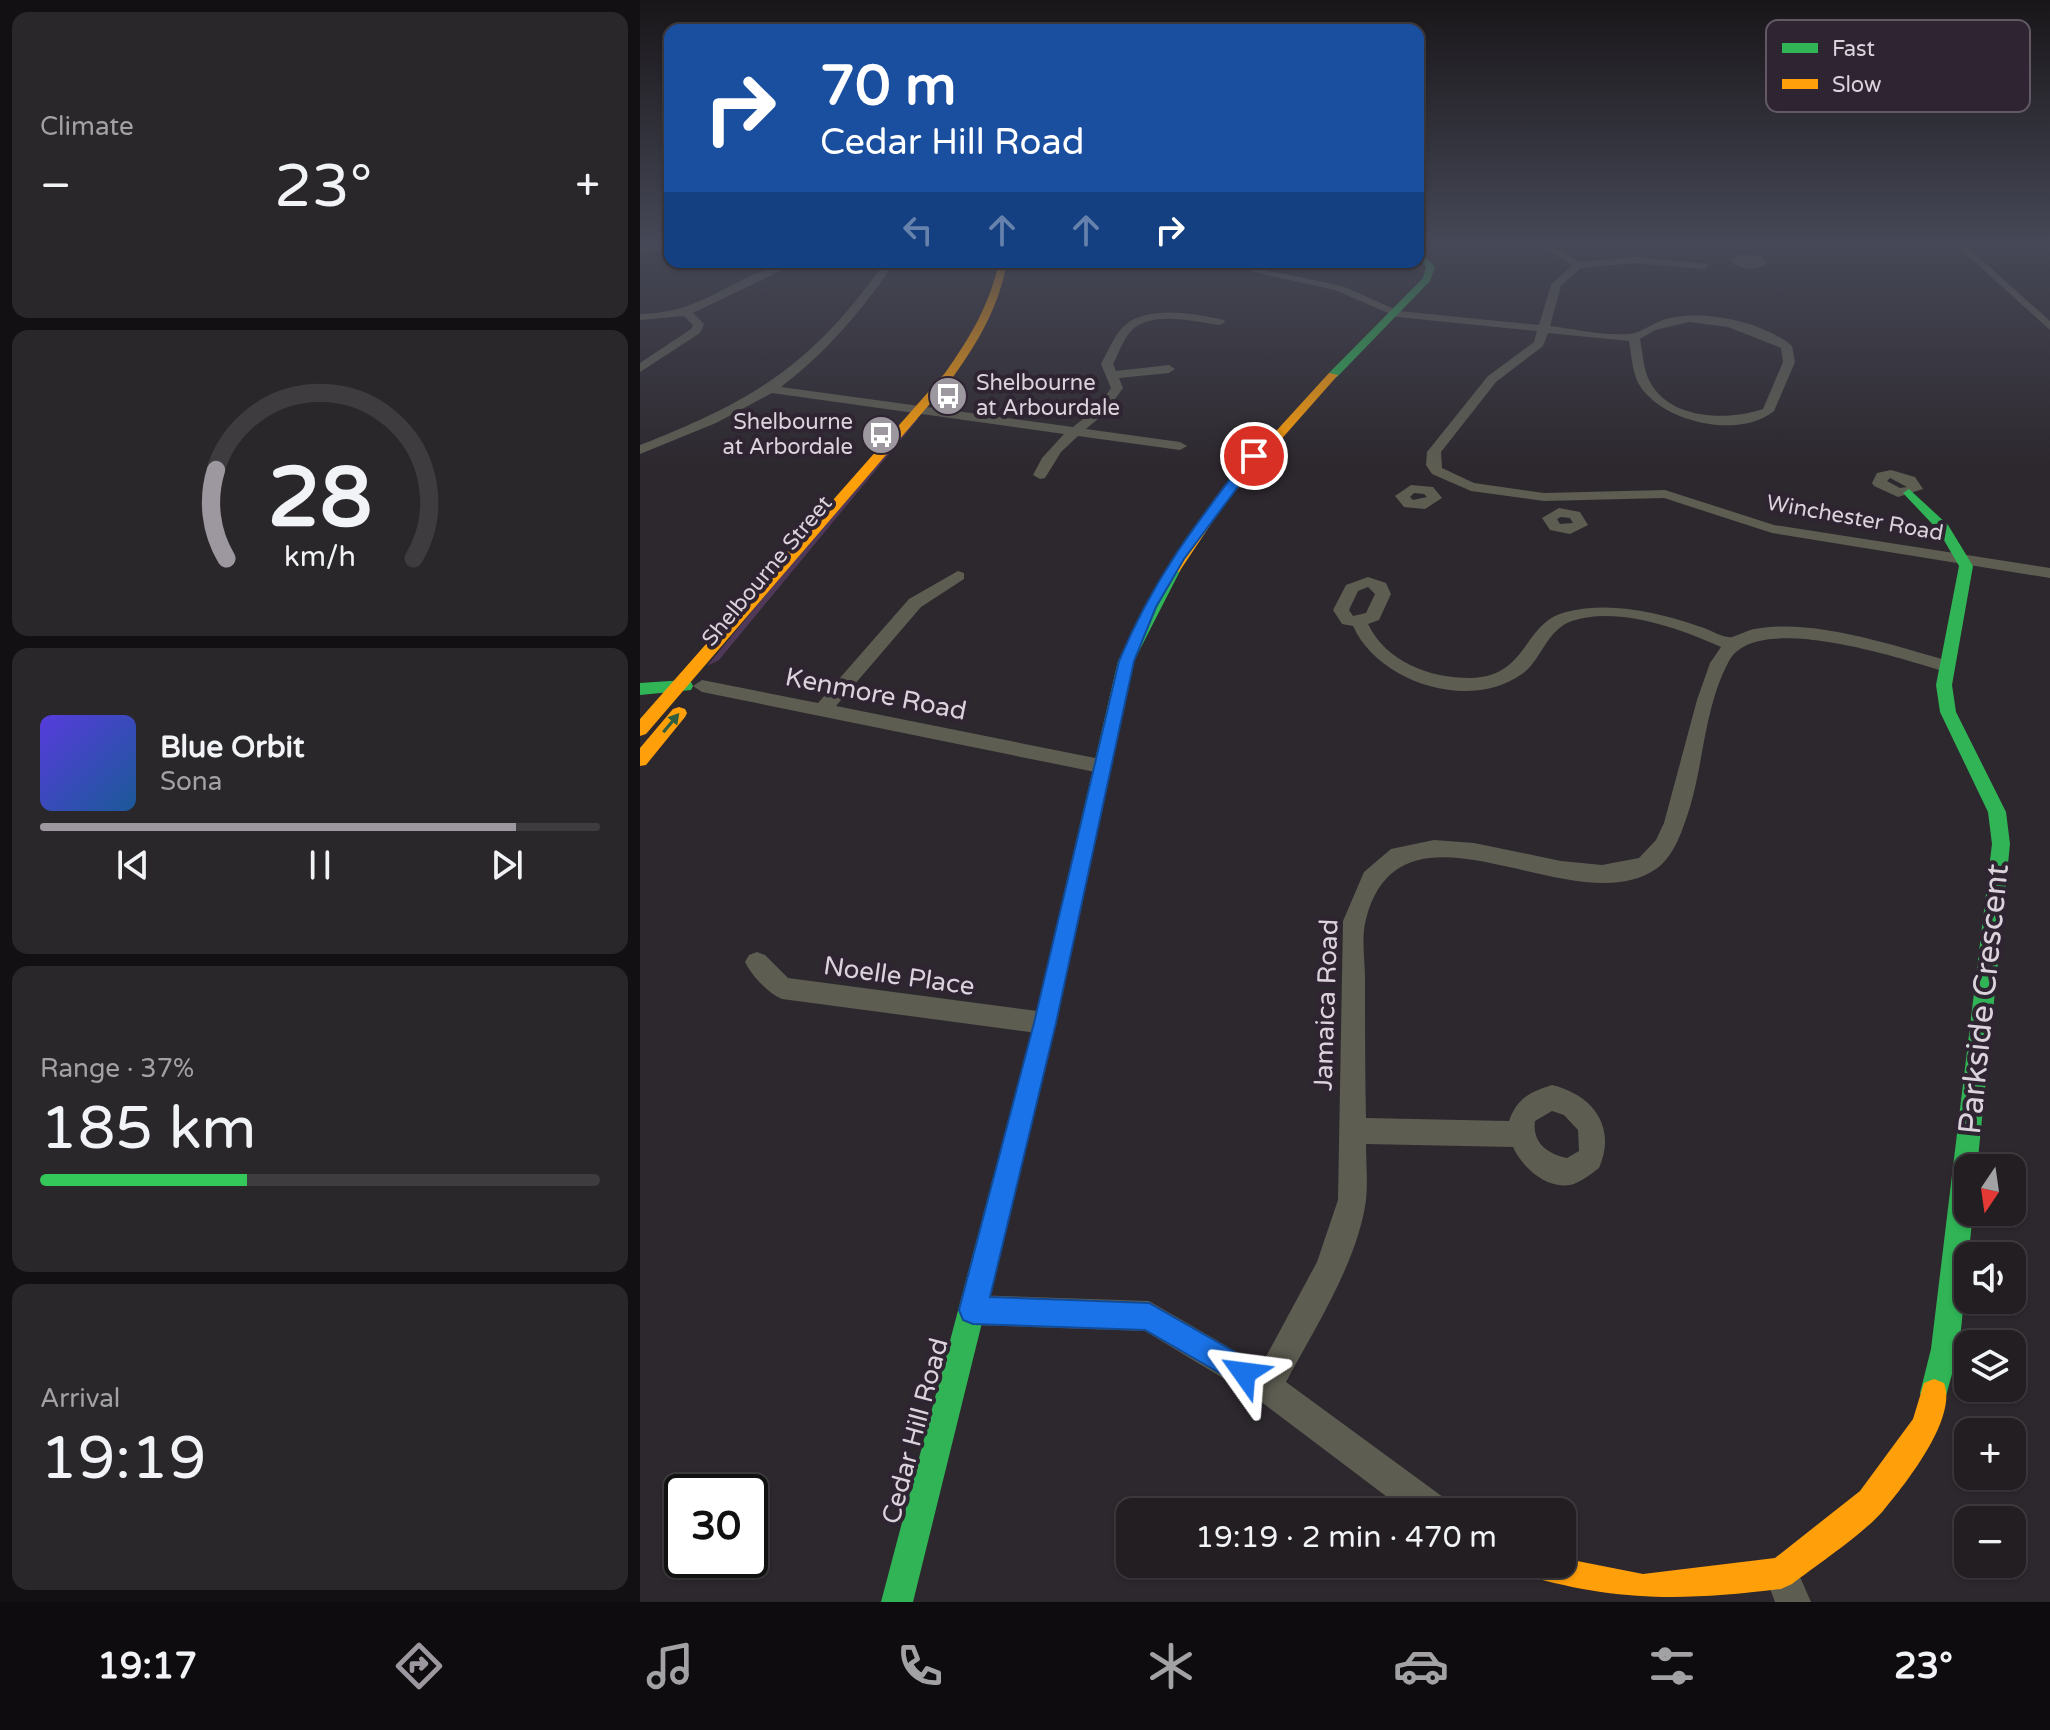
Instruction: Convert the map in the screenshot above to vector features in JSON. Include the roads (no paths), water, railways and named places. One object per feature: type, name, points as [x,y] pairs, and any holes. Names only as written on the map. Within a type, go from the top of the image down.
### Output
[{"type":"street","points":[[640,368],[696,331],[699,324],[693,319]]},
{"type":"street","points":[[640,450],[718,418],[771,389],[830,337],[845,319]]},
{"type":"street","name":"Shelbourne Street","points":[[640,730],[912,414],[923,408],[985,319]]},
{"type":"street","points":[[1040,475],[1045,462],[1072,430],[1112,400],[1117,388],[1107,364],[1128,327],[1151,319]]},
{"type":"street","points":[[1187,319],[1220,322]]},
{"type":"street","name":"Cedar Hill Road","points":[[897,1602],[1045,1023],[1100,766],[1126,661],[1149,607],[1177,558],[1254,456],[1328,383],[1378,327],[1390,319]]},
{"type":"street","points":[[1444,319],[1634,338],[1666,322],[1718,321],[1742,326],[1786,346],[1789,362],[1768,411],[1748,420],[1725,421],[1696,416],[1664,403],[1645,386],[1634,338]]},
{"type":"street","points":[[1428,490],[1446,477],[1433,465],[1434,452],[1492,379],[1539,344],[1548,319]]},
{"type":"street","points":[[1114,375],[1169,369]]},
{"type":"street","points":[[771,389],[1180,446]]},
{"type":"street","name":"Shelbourne Street","points":[[640,760],[923,416],[923,408]]},
{"type":"street","name":"Winchester Road","points":[[1446,477],[1471,487],[1563,505],[1665,494],[1772,529],[2050,573]]},
{"type":"street","points":[[1909,493],[1943,528],[1958,558]]},
{"type":"street","name":"Parkside Crescent","points":[[1576,1577],[1643,1590],[1787,1587],[1871,1502],[1926,1426],[1945,1349],[2001,844],[1997,812],[1948,712],[1946,666],[1966,566],[1958,558]]},
{"type":"street","points":[[822,710],[915,603],[958,576]]},
{"type":"street","points":[[1359,622],[1370,648],[1399,669],[1462,683],[1481,683],[1513,672],[1548,625],[1585,613],[1625,616],[1691,628],[1732,645],[1757,633],[1777,633],[1890,650],[1946,666]]},
{"type":"street","name":"Jamaica Road","points":[[1267,1387],[1345,1231],[1352,1200],[1354,921],[1358,900],[1372,876],[1394,859],[1418,849],[1448,847],[1567,872],[1620,873],[1643,867],[1658,854],[1671,833],[1688,786],[1718,665],[1732,645]]},
{"type":"street","name":"Kenmore Road","points":[[640,689],[702,686],[1100,766]]},
{"type":"street","name":"Noelle Place","points":[[757,962],[782,988],[1045,1023]]},
{"type":"street","points":[[1351,1131],[1521,1134]]},
{"type":"street","points":[[973,1310],[1149,1316],[1267,1387],[1416,1498]]},
{"type":"place","name":"Shelbourne at Arbourdale","points":[[948,396]]},
{"type":"place","name":"Shelbourne at Arbordale","points":[[881,435]]}]
